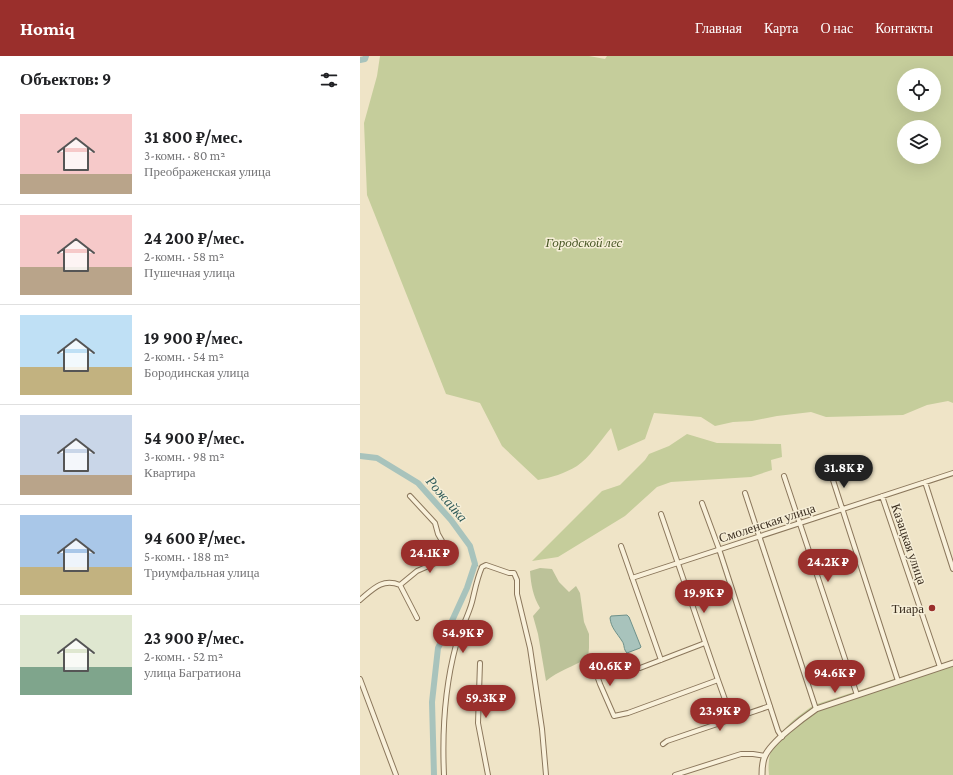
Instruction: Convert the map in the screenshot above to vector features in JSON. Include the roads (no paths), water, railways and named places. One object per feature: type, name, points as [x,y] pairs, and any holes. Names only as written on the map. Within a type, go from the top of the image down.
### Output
[{"type":"street","name":"Смоленская улица","points":[[632,578],[953,473]]},
{"type":"street","points":[[831,474],[898,681]]},
{"type":"street","points":[[784,476],[857,695]]},
{"type":"street","points":[[925,482],[953,569]]},
{"type":"street","points":[[745,493],[816,709]]},
{"type":"street","points":[[400,585],[417,571],[450,556],[438,534],[436,524],[410,496]]},
{"type":"street","name":"Казацкая улица","points":[[882,496],[940,667]]},
{"type":"street","points":[[702,503],[719,549],[778,732],[782,737]]},
{"type":"street","points":[[661,514],[732,719]]},
{"type":"street","points":[[621,546],[661,660]]},
{"type":"street","points":[[444,775],[445,712],[456,644],[472,602],[482,567],[486,565],[509,573],[514,573],[517,580],[517,594],[530,648],[542,729],[546,775]]},
{"type":"street","points":[[360,600],[383,582],[393,582],[400,585],[417,618]]},
{"type":"street","points":[[640,668],[705,642]]},
{"type":"street","points":[[762,775],[765,756],[782,737],[816,709],[953,662]]},
{"type":"street","points":[[480,663],[478,723],[488,775]]},
{"type":"street","points":[[593,664],[614,716],[628,713],[718,680]]},
{"type":"street","points":[[360,679],[396,775]]},
{"type":"street","points":[[663,744],[667,741],[770,706]]},
{"type":"street","points":[[675,775],[741,754],[765,756]]},
{"type":"water","points":[[627,615],[641,647],[627,653],[623,642],[613,628],[610,618],[611,616]]},
{"type":"waterway","name":"Рожайка","points":[[360,60],[365,59],[366,56]]},
{"type":"waterway","name":"Рожайка","points":[[360,456],[377,458],[418,483],[451,520],[470,546],[475,564],[467,588],[438,648],[432,702],[434,775]]},
{"type":"place","name":"Тиара","points":[[932,608]]},
{"type":"park label","name":"Городской лес","points":[[584,242]]}]
